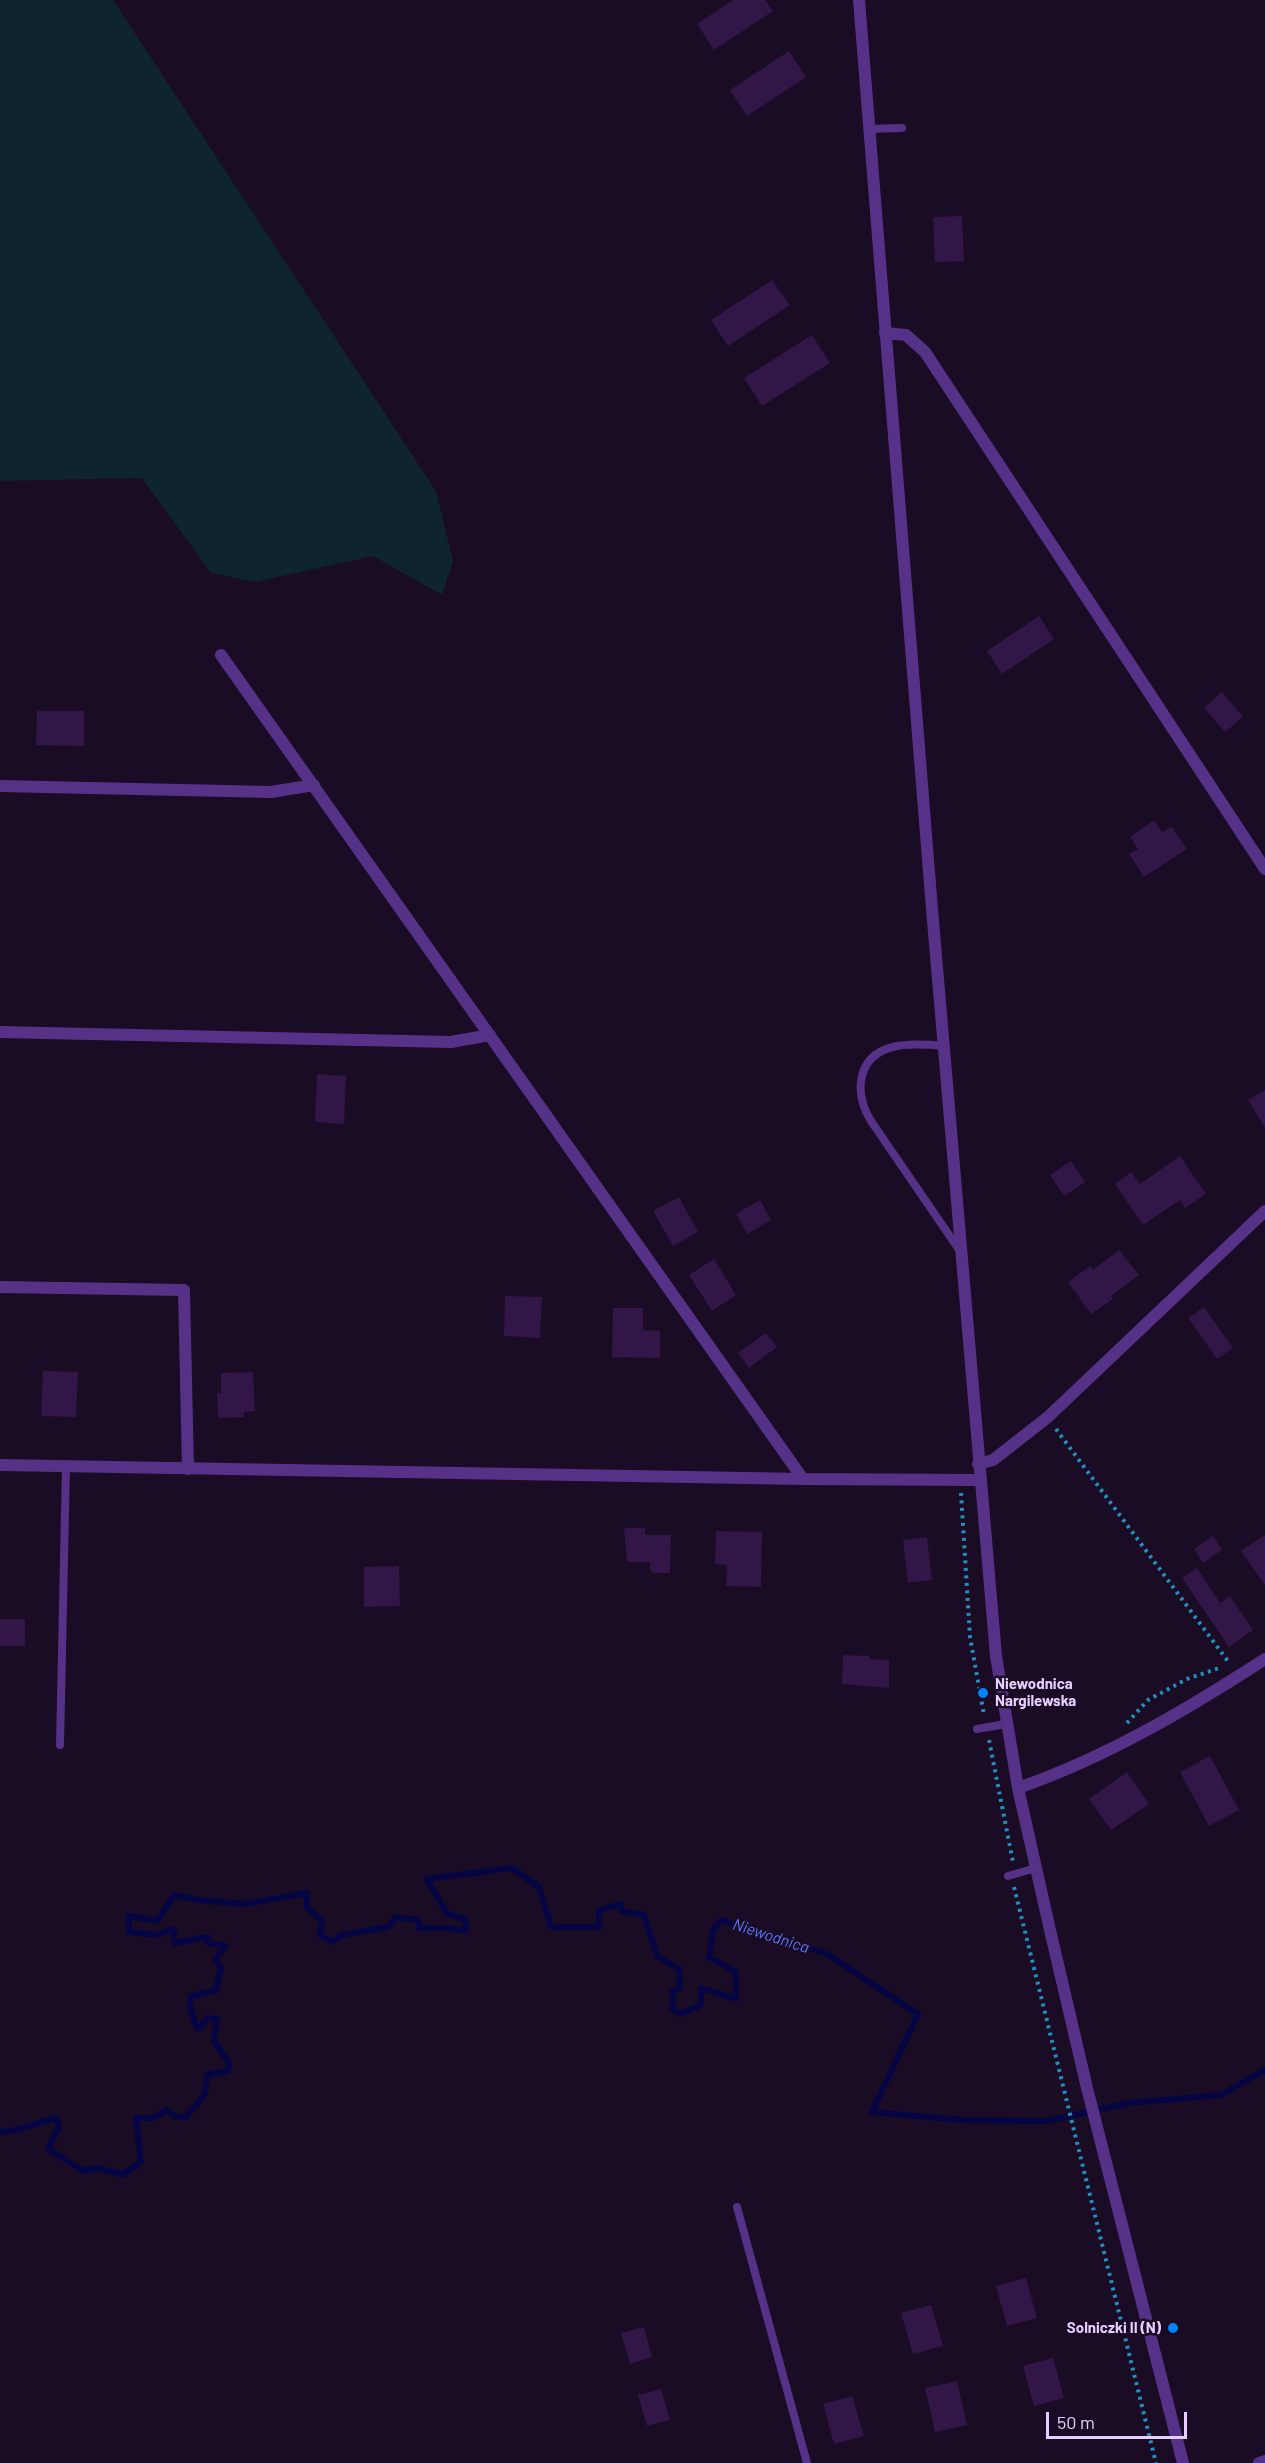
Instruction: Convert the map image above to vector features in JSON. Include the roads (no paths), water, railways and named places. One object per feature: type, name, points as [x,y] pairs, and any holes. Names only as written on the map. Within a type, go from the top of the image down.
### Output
[{"type":"street","points":[[859,0],[978,1464],[996,1656],[1018,1788],[1036,1868],[1087,2088],[1183,2463]]},
{"type":"street","points":[[885,333],[906,335],[925,352],[1265,869]]},
{"type":"street","points":[[221,655],[803,1479]]},
{"type":"street","points":[[0,786],[271,792],[314,785]]},
{"type":"street","points":[[0,1032],[451,1042],[490,1035]]},
{"type":"street","points":[[978,1464],[993,1460],[1048,1417],[1265,1211]]},
{"type":"street","points":[[0,1287],[184,1290],[189,1469]]},
{"type":"street","points":[[0,1465],[980,1480]]},
{"type":"street","points":[[1018,1788],[1048,1777],[1140,1735],[1265,1659]]},
{"type":"street","points":[[1259,2463],[1265,2461]]},
{"type":"lane","points":[[869,129],[902,128]]},
{"type":"lane","points":[[944,1046],[910,1043],[887,1048],[874,1055],[863,1068],[861,1101],[871,1120],[961,1252]]},
{"type":"lane","points":[[60,1745],[66,1467]]},
{"type":"lane","points":[[977,1729],[1006,1724]]},
{"type":"lane","points":[[1008,1876],[1036,1868]]},
{"type":"lane","points":[[737,2207],[807,2463]]},
{"type":"waterway","name":"Niewodnica","points":[[0,2132],[56,2118],[59,2127],[48,2149],[84,2171],[98,2168],[123,2175],[141,2162],[136,2118],[154,2118],[166,2110],[177,2117],[186,2117],[205,2094],[207,2075],[228,2071],[229,2063],[214,2040],[217,2019],[208,2018],[200,2028],[197,2028],[190,2007],[191,1996],[216,1990],[221,1968],[215,1959],[225,1946],[208,1943],[208,1937],[174,1943],[174,1929],[157,1935],[129,1932],[129,1916],[157,1921],[174,1895],[199,1900],[245,1904],[307,1893],[307,1907],[322,1921],[320,1935],[332,1942],[343,1935],[388,1927],[396,1917],[419,1920],[419,1928],[448,1928],[466,1931],[466,1919],[447,1914],[427,1879],[512,1868],[539,1887],[551,1927],[599,1927],[599,1910],[621,1904],[621,1911],[644,1915],[657,1956],[679,1969],[680,1988],[673,1991],[673,2009],[680,2014],[701,2005],[701,1988],[736,1999],[736,1972],[709,1957],[713,1931],[721,1920],[827,1954],[918,2014],[872,2112],[964,2120],[1047,2121],[1129,2103],[1221,2095],[1265,2070]]},
{"type":"place","name":"Niewodnica Nargilewska","points":[[983,1693]]},
{"type":"place","name":"Solniczki II (N)","points":[[1173,2328]]}]
